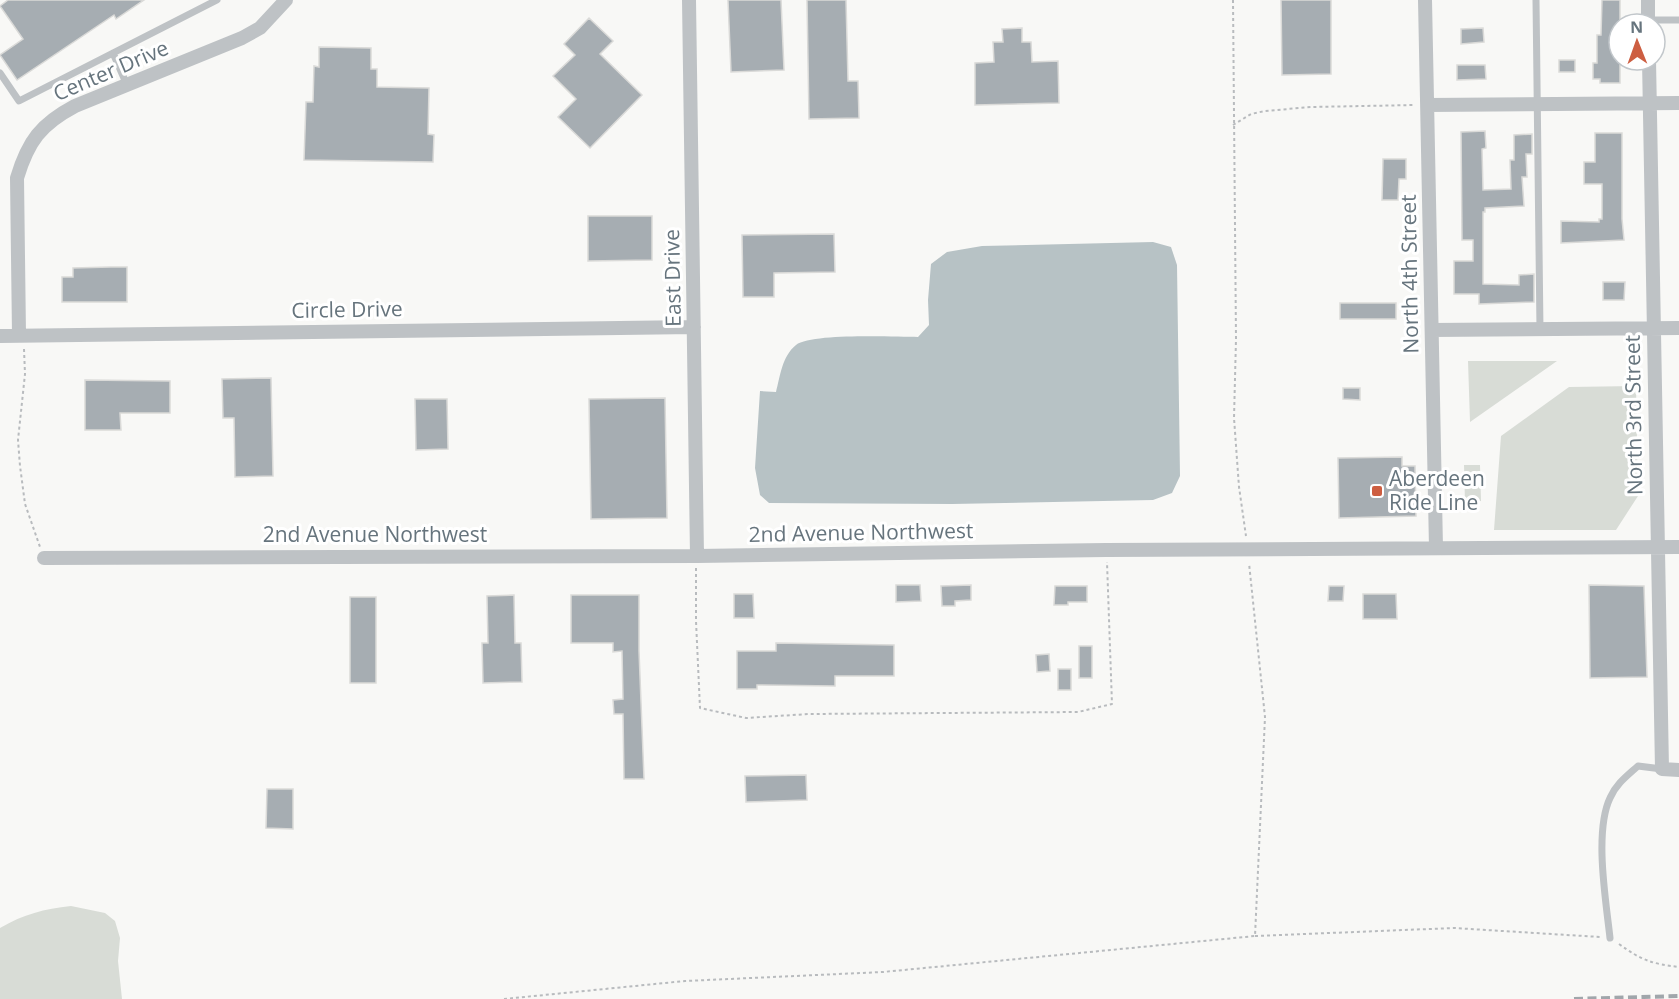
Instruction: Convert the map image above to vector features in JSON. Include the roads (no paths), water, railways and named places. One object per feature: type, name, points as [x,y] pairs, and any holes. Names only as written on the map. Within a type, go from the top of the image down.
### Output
[{"type":"street","name":"Center Drive","points":[[19,335],[17,178],[31,141],[58,115],[75,106],[242,38],[260,28],[286,0]]},
{"type":"street","name":"East Drive","points":[[689,0],[697,556]]},
{"type":"street","name":"North 4th Street","points":[[1425,0],[1436,548]]},
{"type":"street","name":"North 3rd Street","points":[[1649,72],[1662,770]]},
{"type":"street","points":[[1428,105],[1679,103]]},
{"type":"street","name":"Circle Drive","points":[[0,336],[694,327]]},
{"type":"street","points":[[1432,330],[1679,328]]},
{"type":"street","name":"2nd Avenue Northwest","points":[[44,558],[697,556],[1106,550],[1679,547]]},
{"type":"street","points":[[1662,770],[1679,770]]},
{"type":"lane","points":[[0,73],[19,101],[217,0]]},
{"type":"lane","points":[[1536,0],[1540,330]]},
{"type":"lane","points":[[112,54],[126,85]]},
{"type":"lane","points":[[1610,938],[1602,858],[1604,824],[1609,799],[1621,781],[1638,766],[1662,770]]},
{"type":"railway","points":[[1574,999],[1679,996]]},
{"type":"place","name":"Aberdeen Ride Line","points":[[1377,491]]}]
